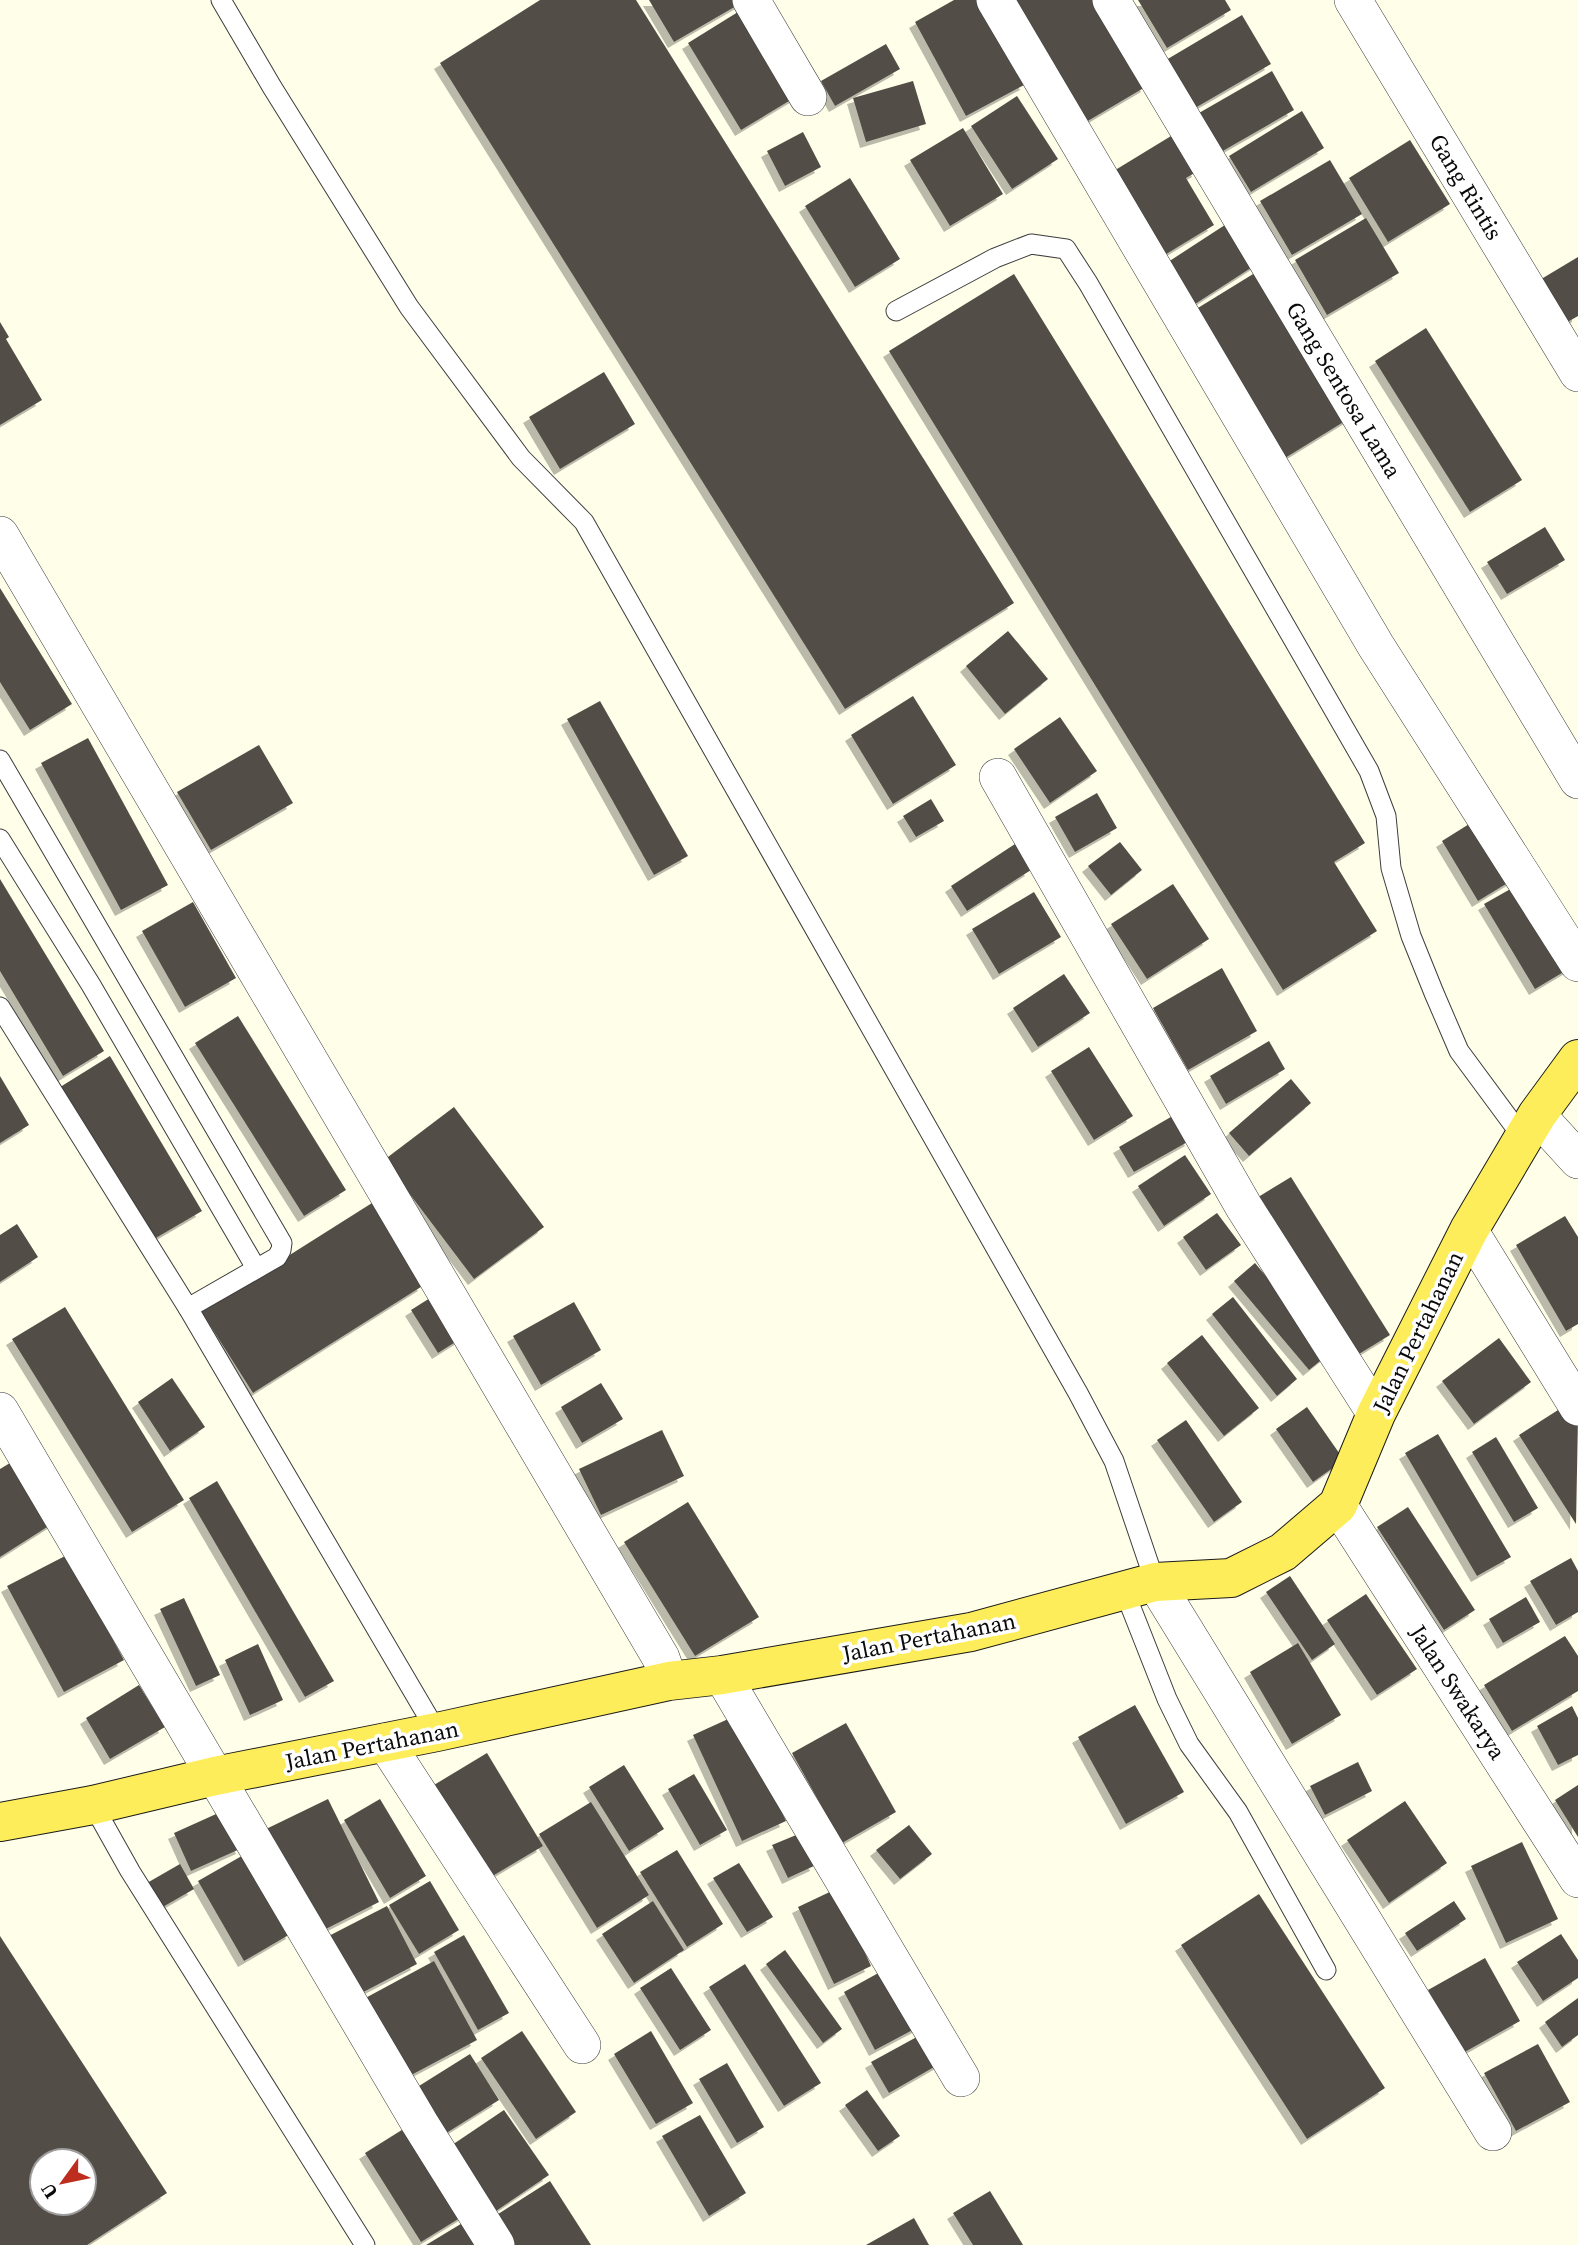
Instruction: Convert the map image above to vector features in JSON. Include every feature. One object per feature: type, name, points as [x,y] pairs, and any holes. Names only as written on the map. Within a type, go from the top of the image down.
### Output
[{"type":"main road","name":"Jalan Pertahanan","points":[[0,1822],[93,1805],[215,1776],[437,1732],[668,1681],[722,1675],[971,1632],[1140,1586],[1231,1578],[1283,1552],[1338,1505],[1376,1414],[1469,1230],[1531,1127],[1578,1059]]},
{"type":"street","points":[[751,0],[808,97]]},
{"type":"street","points":[[995,0],[1376,646],[1578,963]]},
{"type":"street","name":"Gang Sentosa Lama","points":[[1111,0],[1578,780]]},
{"type":"street","name":"Gang Rintis","points":[[1353,0],[1578,373]]},
{"type":"street","points":[[0,536],[661,1658],[668,1681]]},
{"type":"street","points":[[998,777],[1244,1207],[1376,1414]]},
{"type":"street","points":[[1531,1127],[1578,1160]]},
{"type":"street","points":[[1469,1230],[1578,1407]]},
{"type":"street","points":[[0,1411],[419,2122],[496,2245]]},
{"type":"street","name":"Jalan Swakarya","points":[[1338,1505],[1578,1879]]},
{"type":"street","points":[[1140,1586],[1493,2132]]},
{"type":"street","points":[[722,1675],[961,2078]]},
{"type":"street","points":[[385,1742],[582,2045]]},
{"type":"lane","points":[[221,0],[409,307],[521,458],[584,522],[1078,1393],[1114,1461],[1167,1699],[1189,1744],[1238,1812],[1326,1970]]},
{"type":"lane","points":[[896,311],[995,258],[1031,244],[1066,249],[1369,771],[1386,816],[1391,868],[1411,936],[1459,1051],[1531,1127]]},
{"type":"lane","points":[[0,760],[282,1243],[277,1257],[188,1308]]},
{"type":"lane","points":[[0,839],[91,985],[256,1268]]},
{"type":"lane","points":[[0,1007],[188,1308],[437,1732]]},
{"type":"lane","points":[[93,1805],[130,1871],[365,2245]]},
{"type":"building","points":[[540,0],[636,0],[1014,603],[845,709],[440,63]]},
{"type":"building","points":[[649,0],[742,0],[743,2],[674,42]]},
{"type":"building","points":[[954,0],[980,0],[1026,84],[966,116],[915,22]]},
{"type":"building","points":[[1007,0],[1096,0],[1147,86],[1081,125]]},
{"type":"building","points":[[1138,0],[1225,0],[1231,10],[1167,48]]},
{"type":"building","points":[[746,7],[799,95],[741,130],[688,43]]},
{"type":"building","points":[[1242,15],[1271,64],[1195,108],[1166,60]]},
{"type":"building","points":[[886,44],[900,69],[835,106],[821,81]]},
{"type":"building","points":[[1272,71],[1294,110],[1221,152],[1199,113]]},
{"type":"building","points":[[913,81],[926,124],[866,142],[853,98]]},
{"type":"building","points":[[1017,96],[1058,159],[1012,189],[971,126]]},
{"type":"building","points":[[1302,111],[1324,148],[1251,192],[1229,156]]},
{"type":"building","points":[[963,128],[1003,194],[950,226],[910,160]]},
{"type":"building","points":[[803,132],[821,167],[785,186],[767,151]]},
{"type":"building","points":[[1176,133],[1198,171],[1186,178],[1214,225],[1163,256],[1112,172]]},
{"type":"building","points":[[1410,140],[1450,204],[1388,242],[1349,178]]},
{"type":"building","points":[[1330,160],[1362,214],[1292,255],[1260,201]]},
{"type":"building","points":[[850,178],[900,259],[855,287],[805,206]]},
{"type":"building","points":[[1366,218],[1399,273],[1327,315],[1295,260]]},
{"type":"building","points":[[1231,221],[1257,264],[1192,306],[1165,264]]},
{"type":"building","points":[[1578,257],[1578,316],[1564,324],[1538,281]]},
{"type":"building","points":[[1258,271],[1350,418],[1285,458],[1193,311]]},
{"type":"building","points":[[1014,274],[1365,843],[1334,862],[1377,931],[1283,990],[889,351]]},
{"type":"building","points":[[0,322],[9,337],[6,339],[42,400],[0,425]]},
{"type":"building","points":[[1426,328],[1522,480],[1470,512],[1375,361]]},
{"type":"building","points":[[604,372],[635,424],[560,469],[529,417]]},
{"type":"building","points":[[1545,527],[1565,560],[1507,594],[1487,562]]},
{"type":"building","points":[[0,588],[72,704],[30,730],[0,682]]},
{"type":"building","points":[[1008,631],[1048,679],[1005,714],[966,666]]},
{"type":"building","points":[[913,696],[956,765],[893,804],[851,735]]},
{"type":"building","points":[[600,701],[688,856],[654,875],[567,719]]},
{"type":"building","points":[[1060,717],[1097,771],[1050,803],[1014,749]]},
{"type":"building","points":[[88,738],[168,885],[121,910],[41,763]]},
{"type":"building","points":[[259,745],[293,803],[211,850],[177,792]]},
{"type":"building","points":[[1097,793],[1117,828],[1075,852],[1055,817]]},
{"type":"building","points":[[931,799],[944,821],[916,837],[903,816]]},
{"type":"building","points":[[1482,816],[1519,876],[1478,901],[1442,841]]},
{"type":"building","points":[[1120,842],[1142,870],[1111,895],[1088,866]]},
{"type":"building","points":[[1015,844],[1031,870],[967,911],[951,886]]},
{"type":"building","points":[[0,879],[104,1051],[63,1076],[0,971]]},
{"type":"building","points":[[1521,883],[1572,967],[1535,989],[1484,904]]},
{"type":"building","points":[[1173,884],[1209,939],[1147,979],[1111,924]]},
{"type":"building","points":[[1034,892],[1061,937],[999,974],[972,929]]},
{"type":"building","points":[[193,902],[236,978],[185,1007],[142,931]]},
{"type":"building","points":[[1222,968],[1257,1031],[1188,1070],[1153,1008]]},
{"type":"building","points":[[1064,974],[1090,1013],[1038,1047],[1013,1008]]},
{"type":"building","points":[[238,1016],[346,1190],[304,1216],[195,1043]]},
{"type":"building","points":[[1269,1041],[1285,1069],[1226,1104],[1210,1076]]},
{"type":"building","points":[[1089,1047],[1133,1116],[1094,1140],[1051,1071]]},
{"type":"building","points":[[110,1056],[202,1211],[149,1242],[57,1089]]},
{"type":"building","points":[[0,1076],[29,1125],[0,1143]]},
{"type":"building","points":[[1291,1079],[1311,1103],[1249,1156],[1229,1133]]},
{"type":"building","points":[[454,1107],[544,1227],[474,1279],[384,1160]]},
{"type":"building","points":[[1176,1114],[1191,1140],[1134,1172],[1119,1147]]},
{"type":"building","points":[[1185,1155],[1211,1194],[1164,1226],[1138,1186]]},
{"type":"building","points":[[1291,1177],[1390,1335],[1354,1357],[1255,1199]]},
{"type":"building","points":[[372,1203],[424,1285],[253,1393],[201,1311]]},
{"type":"building","points":[[1217,1213],[1241,1245],[1206,1270],[1183,1237]]},
{"type":"building","points":[[1565,1216],[1578,1237],[1578,1324],[1566,1331],[1516,1245]]},
{"type":"building","points":[[17,1224],[38,1257],[0,1282],[0,1235]]},
{"type":"building","points":[[1255,1263],[1330,1353],[1309,1370],[1234,1281]]},
{"type":"building","points":[[438,1293],[465,1336],[438,1353],[411,1310]]},
{"type":"building","points":[[1233,1297],[1297,1379],[1277,1396],[1212,1314]]},
{"type":"building","points":[[574,1302],[601,1350],[541,1385],[513,1336]]},
{"type":"building","points":[[65,1307],[184,1500],[132,1532],[12,1339]]},
{"type":"building","points":[[1202,1335],[1259,1408],[1224,1436],[1167,1363]]},
{"type":"building","points":[[1499,1338],[1531,1382],[1474,1424],[1442,1381]]},
{"type":"building","points":[[172,1378],[205,1427],[170,1451],[138,1402]]},
{"type":"building","points":[[601,1383],[623,1419],[582,1443],[561,1407]]},
{"type":"building","points":[[1569,1403],[1578,1417],[1576,1524],[1519,1435]]},
{"type":"building","points":[[1307,1407],[1344,1460],[1313,1482],[1276,1429]]},
{"type":"building","points":[[1186,1420],[1242,1502],[1214,1522],[1157,1440]]},
{"type":"building","points":[[662,1430],[684,1476],[601,1515],[579,1469]]},
{"type":"building","points":[[1438,1434],[1511,1557],[1477,1576],[1405,1453]]},
{"type":"building","points":[[1496,1437],[1538,1508],[1514,1522],[1472,1452]]},
{"type":"building","points":[[15,1460],[55,1522],[0,1557],[0,1469]]},
{"type":"building","points":[[217,1481],[334,1681],[305,1697],[189,1498]]},
{"type":"building","points":[[688,1502],[759,1617],[695,1656],[624,1542]]},
{"type":"building","points":[[1408,1507],[1475,1610],[1444,1630],[1377,1527]]},
{"type":"building","points":[[67,1555],[124,1660],[64,1692],[7,1586]]},
{"type":"building","points":[[1571,1558],[1578,1571],[1578,1612],[1556,1625],[1530,1581]]},
{"type":"building","points":[[1290,1576],[1335,1644],[1312,1660],[1266,1592]]},
{"type":"building","points":[[1366,1594],[1417,1669],[1377,1695],[1327,1620]]},
{"type":"building","points":[[1526,1597],[1540,1622],[1503,1643],[1489,1619]]},
{"type":"building","points":[[184,1598],[220,1675],[196,1686],[160,1609]]},
{"type":"building","points":[[1565,1636],[1578,1656],[1578,1691],[1512,1731],[1484,1685]]},
{"type":"building","points":[[1298,1643],[1341,1715],[1292,1744],[1250,1672]]},
{"type":"building","points":[[258,1644],[283,1700],[250,1715],[225,1660]]},
{"type":"building","points":[[139,1685],[165,1727],[110,1759],[86,1718]]},
{"type":"building","points":[[1135,1705],[1184,1792],[1126,1824],[1078,1737]]},
{"type":"building","points":[[1572,1706],[1578,1718],[1578,1755],[1558,1765],[1537,1726]]},
{"type":"building","points":[[737,1715],[786,1821],[742,1841],[693,1735]]},
{"type":"building","points":[[846,1723],[896,1812],[842,1843],[792,1753]]},
{"type":"building","points":[[487,1753],[543,1846],[479,1884],[424,1791]]},
{"type":"building","points":[[1358,1762],[1372,1791],[1325,1815],[1310,1786]]},
{"type":"building","points":[[624,1765],[664,1829],[629,1851],[589,1787]]},
{"type":"building","points":[[694,1774],[727,1830],[700,1845],[668,1789]]},
{"type":"building","points":[[1578,1785],[1578,1837],[1555,1800]]},
{"type":"building","points":[[328,1799],[379,1902],[314,1935],[262,1831]]},
{"type":"building","points":[[380,1799],[426,1876],[390,1898],[344,1820]]},
{"type":"building","points":[[1405,1801],[1447,1863],[1389,1903],[1347,1840]]},
{"type":"building","points":[[591,1802],[649,1895],[597,1928],[539,1834]]},
{"type":"building","points":[[225,1810],[242,1848],[191,1871],[174,1833]]},
{"type":"building","points":[[909,1825],[932,1854],[900,1879],[876,1850]]},
{"type":"building","points":[[801,1833],[816,1865],[788,1878],[772,1845]]},
{"type":"building","points":[[1522,1842],[1558,1919],[1506,1943],[1471,1866]]},
{"type":"building","points":[[677,1850],[723,1924],[687,1947],[640,1872]]},
{"type":"building","points":[[247,1853],[292,1933],[244,1961],[198,1881]]},
{"type":"building","points":[[739,1863],[773,1917],[747,1932],[713,1878]]},
{"type":"building","points":[[180,1864],[194,1889],[161,1908],[147,1883]]},
{"type":"building","points":[[430,1881],[459,1930],[419,1954],[389,1905]]},
{"type":"building","points":[[836,1889],[871,1966],[834,1984],[798,1907]]},
{"type":"building","points":[[1259,1894],[1385,2088],[1307,2139],[1181,1945]]},
{"type":"building","points":[[653,1901],[684,1950],[634,1983],[602,1934]]},
{"type":"building","points":[[1454,1901],[1466,1919],[1417,1951],[1405,1933]]},
{"type":"building","points":[[387,1906],[417,1964],[350,1999],[319,1941]]},
{"type":"building","points":[[1561,1934],[1578,1960],[1578,1978],[1543,2001],[1517,1962]]},
{"type":"building","points":[[464,1935],[509,2013],[478,2030],[434,1952]]},
{"type":"building","points":[[0,1936],[167,2193],[87,2245],[0,2245]]},
{"type":"building","points":[[785,1950],[842,2029],[823,2043],[766,1964]]},
{"type":"building","points":[[1485,1958],[1520,2021],[1463,2053],[1428,1990]]},
{"type":"building","points":[[434,1961],[477,2040],[400,2081],[358,2002]]},
{"type":"building","points":[[745,1964],[821,2083],[784,2106],[709,1987]]},
{"type":"building","points":[[891,1966],[922,2025],[875,2050],[844,1992]]},
{"type":"building","points":[[671,1968],[711,2030],[680,2050],[640,1988]]},
{"type":"building","points":[[1578,1998],[1578,2035],[1562,2047],[1545,2022]]},
{"type":"building","points":[[522,2031],[576,2112],[536,2139],[481,2058]]},
{"type":"building","points":[[651,2031],[693,2103],[656,2124],[614,2054]]},
{"type":"building","points":[[924,2033],[941,2063],[889,2093],[871,2062]]},
{"type":"building","points":[[1538,2044],[1570,2102],[1516,2131],[1484,2073]]},
{"type":"building","points":[[470,2054],[499,2100],[440,2137],[411,2091]]},
{"type":"building","points":[[727,2063],[764,2127],[737,2143],[699,2079]]},
{"type":"building","points":[[867,2090],[900,2136],[878,2151],[845,2105]]},
{"type":"building","points":[[504,2110],[549,2175],[496,2211],[452,2145]]},
{"type":"building","points":[[700,2115],[746,2193],[709,2216],[662,2136]]},
{"type":"building","points":[[413,2123],[468,2213],[421,2242],[365,2153]]},
{"type":"building","points":[[550,2181],[591,2245],[514,2245],[495,2216]]},
{"type":"building","points":[[990,2191],[1023,2245],[973,2245],[953,2213]]},
{"type":"building","points":[[914,2218],[929,2245],[866,2245]]},
{"type":"building","points":[[469,2219],[485,2245],[426,2245]]}]
